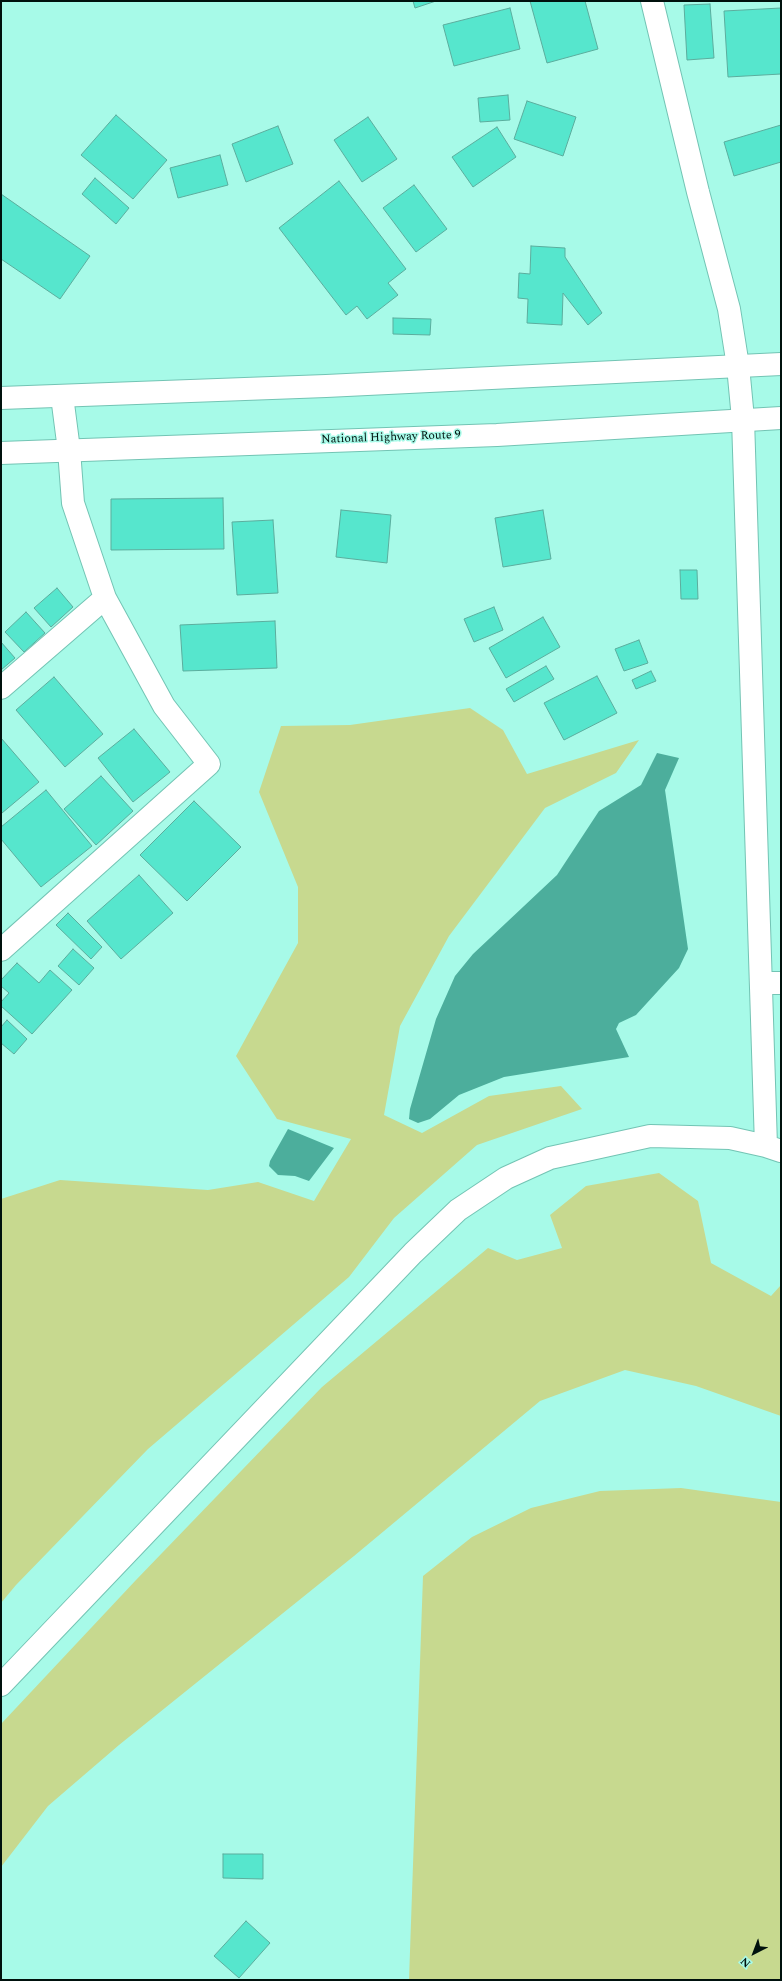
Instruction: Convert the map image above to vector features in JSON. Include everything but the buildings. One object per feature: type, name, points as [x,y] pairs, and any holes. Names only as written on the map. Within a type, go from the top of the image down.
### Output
[{"type":"main road","points":[[1,1685],[413,1253],[458,1210],[506,1178],[550,1158],[594,1147],[650,1136],[730,1138],[774,1148],[771,983],[743,420],[738,366],[729,309],[698,192],[652,1]]},
{"type":"main road","points":[[1,398],[326,386],[781,364]]},
{"type":"main road","points":[[1,950],[209,764],[164,706],[105,598],[73,503],[69,450],[62,396]]},
{"type":"main road","name":"National Highway Route 9","points":[[1,453],[497,435],[781,418]]},
{"type":"main road","points":[[1,688],[105,598]]},
{"type":"shaded area","points":[[470,708],[503,730],[527,774],[639,740],[616,773],[545,808],[449,936],[400,1026],[384,1115],[422,1133],[489,1096],[561,1086],[582,1109],[477,1145],[394,1218],[349,1277],[148,1449],[16,1585],[1,1603],[1,1199],[60,1180],[208,1190],[258,1182],[314,1201],[351,1139],[277,1119],[236,1056],[298,943],[298,887],[259,792],[281,726],[350,725]]},
{"type":"shaded area","points":[[657,753],[679,758],[665,790],[688,949],[679,968],[636,1015],[619,1023],[616,1029],[629,1057],[504,1077],[459,1095],[430,1119],[418,1123],[409,1119],[410,1109],[436,1019],[455,976],[473,954],[557,875],[599,811],[641,785]]},
{"type":"shaded area","points":[[288,1129],[334,1148],[309,1181],[295,1176],[278,1175],[269,1166],[270,1161]]},
{"type":"shaded area","points":[[659,1173],[698,1201],[711,1263],[771,1296],[781,1285],[781,1416],[696,1386],[625,1370],[540,1401],[354,1556],[119,1745],[48,1806],[1,1867],[1,1724],[136,1580],[322,1387],[488,1248],[517,1260],[562,1248],[550,1215],[586,1186]]},
{"type":"shaded area","points":[[681,1488],[781,1502],[781,1980],[409,1980],[423,1576],[472,1537],[531,1508],[600,1491]]}]
